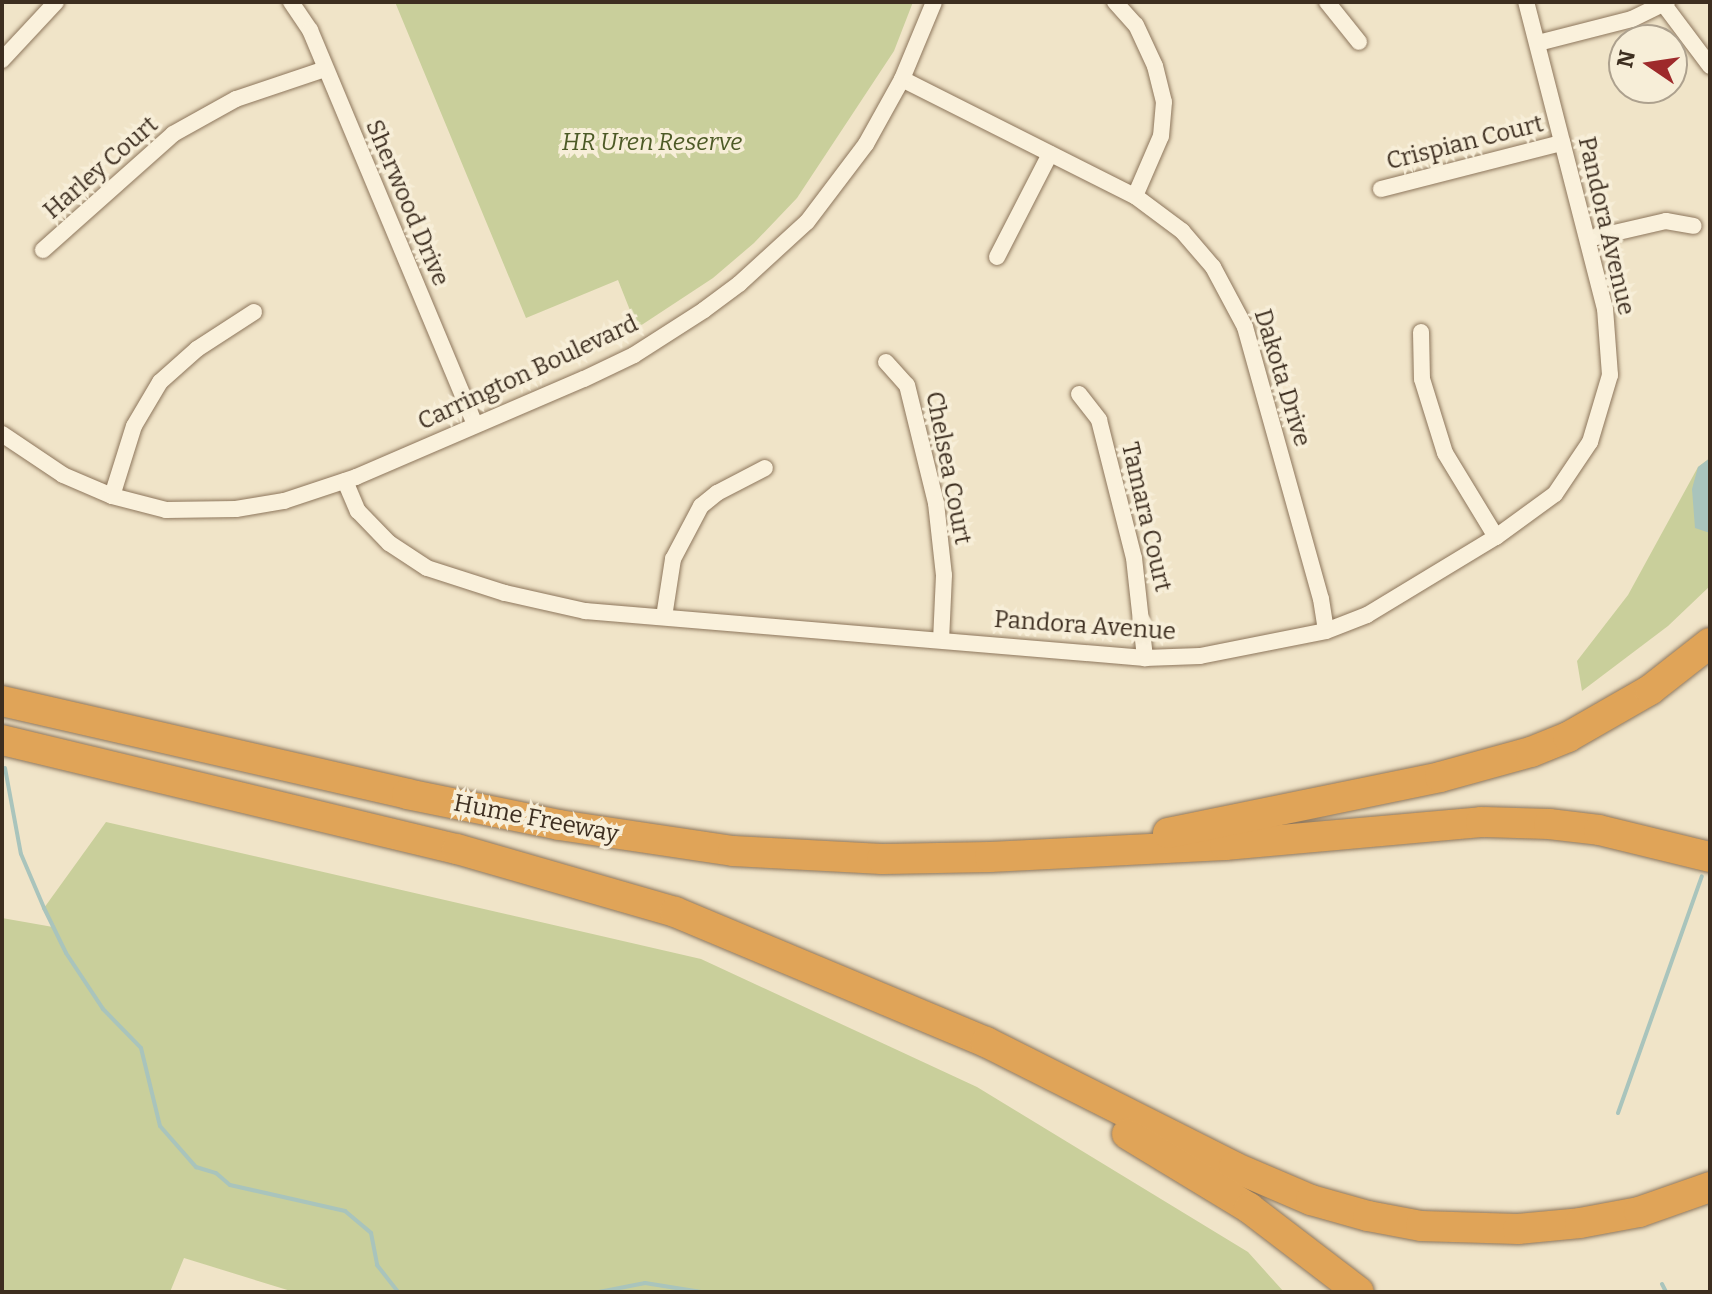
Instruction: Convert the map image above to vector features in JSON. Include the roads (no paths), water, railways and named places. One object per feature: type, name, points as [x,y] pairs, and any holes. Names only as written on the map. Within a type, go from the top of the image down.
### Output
[{"type":"highway","points":[[1080,851],[1493,766],[1568,737],[1611,714],[1650,690],[1710,643]]},
{"type":"highway","name":"Hume Freeway","points":[[2,701],[407,794],[671,843],[882,859],[1080,851]]},
{"type":"highway","name":"Hume Freeway","points":[[2,740],[300,810],[625,895],[732,932],[915,1010]]},
{"type":"highway","points":[[1080,851],[1225,845],[1481,822],[1549,824],[1599,830],[1710,857]]},
{"type":"highway","points":[[915,1010],[1234,1167],[1311,1200],[1368,1216],[1421,1226],[1518,1229],[1580,1223],[1639,1212],[1710,1187]]},
{"type":"highway","points":[[915,1010],[1249,1208],[1359,1292]]},
{"type":"street","points":[[2,60],[56,2]]},
{"type":"street","name":"Sherwood Drive","points":[[291,2],[310,30],[475,424]]},
{"type":"street","name":"Carrington Boulevard","points":[[2,434],[63,475],[112,496],[188,512],[284,501],[350,479],[634,355],[739,284],[807,222],[866,144],[902,79],[934,2]]},
{"type":"street","points":[[1115,2],[1136,25],[1155,66],[1164,102],[1161,136],[1135,196]]},
{"type":"street","points":[[1327,2],[1359,42]]},
{"type":"street","name":"Pandora Avenue","points":[[350,479],[369,519],[389,543],[427,568],[505,593],[585,611],[1145,658],[1200,656],[1326,631],[1367,615],[1496,537],[1555,494],[1590,442],[1610,375],[1605,309],[1526,2]]},
{"type":"street","points":[[1538,43],[1632,19],[1666,4],[1710,66]]},
{"type":"street","name":"Harley Court","points":[[43,250],[173,134],[236,99],[325,69]]},
{"type":"street","name":"Dakota Drive","points":[[902,79],[1135,196],[1182,231],[1213,267],[1245,327],[1321,599],[1326,631]]},
{"type":"street","name":"Crispian Court","points":[[1381,189],[1562,143]]},
{"type":"street","points":[[997,257],[1050,154]]},
{"type":"street","points":[[1588,239],[1666,221],[1694,226]]},
{"type":"street","points":[[112,496],[134,426],[160,382],[197,349],[254,312]]},
{"type":"street","points":[[1421,332],[1422,379],[1445,453],[1496,537]]},
{"type":"street","name":"Chelsea Court","points":[[886,362],[907,385],[936,503],[944,575],[941,640]]},
{"type":"street","name":"Tamara Court","points":[[1079,394],[1099,420],[1134,558],[1145,658]]},
{"type":"street","points":[[664,617],[673,559],[701,506],[717,493],[765,468]]},
{"type":"water","points":[[1710,458],[1710,533],[1695,528],[1692,489],[1698,467]]},
{"type":"waterway","points":[[5,768],[21,854],[44,908],[66,953],[103,1009],[141,1048],[160,1126],[196,1167],[216,1173],[230,1185],[345,1211],[371,1233],[377,1265],[398,1292]]},
{"type":"waterway","points":[[1618,1113],[1702,876]]},
{"type":"waterway","points":[[599,1292],[645,1283],[701,1292]]},
{"type":"waterway","points":[[1662,1284],[1666,1292]]},
{"type":"waterway","points":[[796,1292],[801,1292]]},
{"type":"park label","name":"HR Uren Reserve","points":[[652,143]]}]
